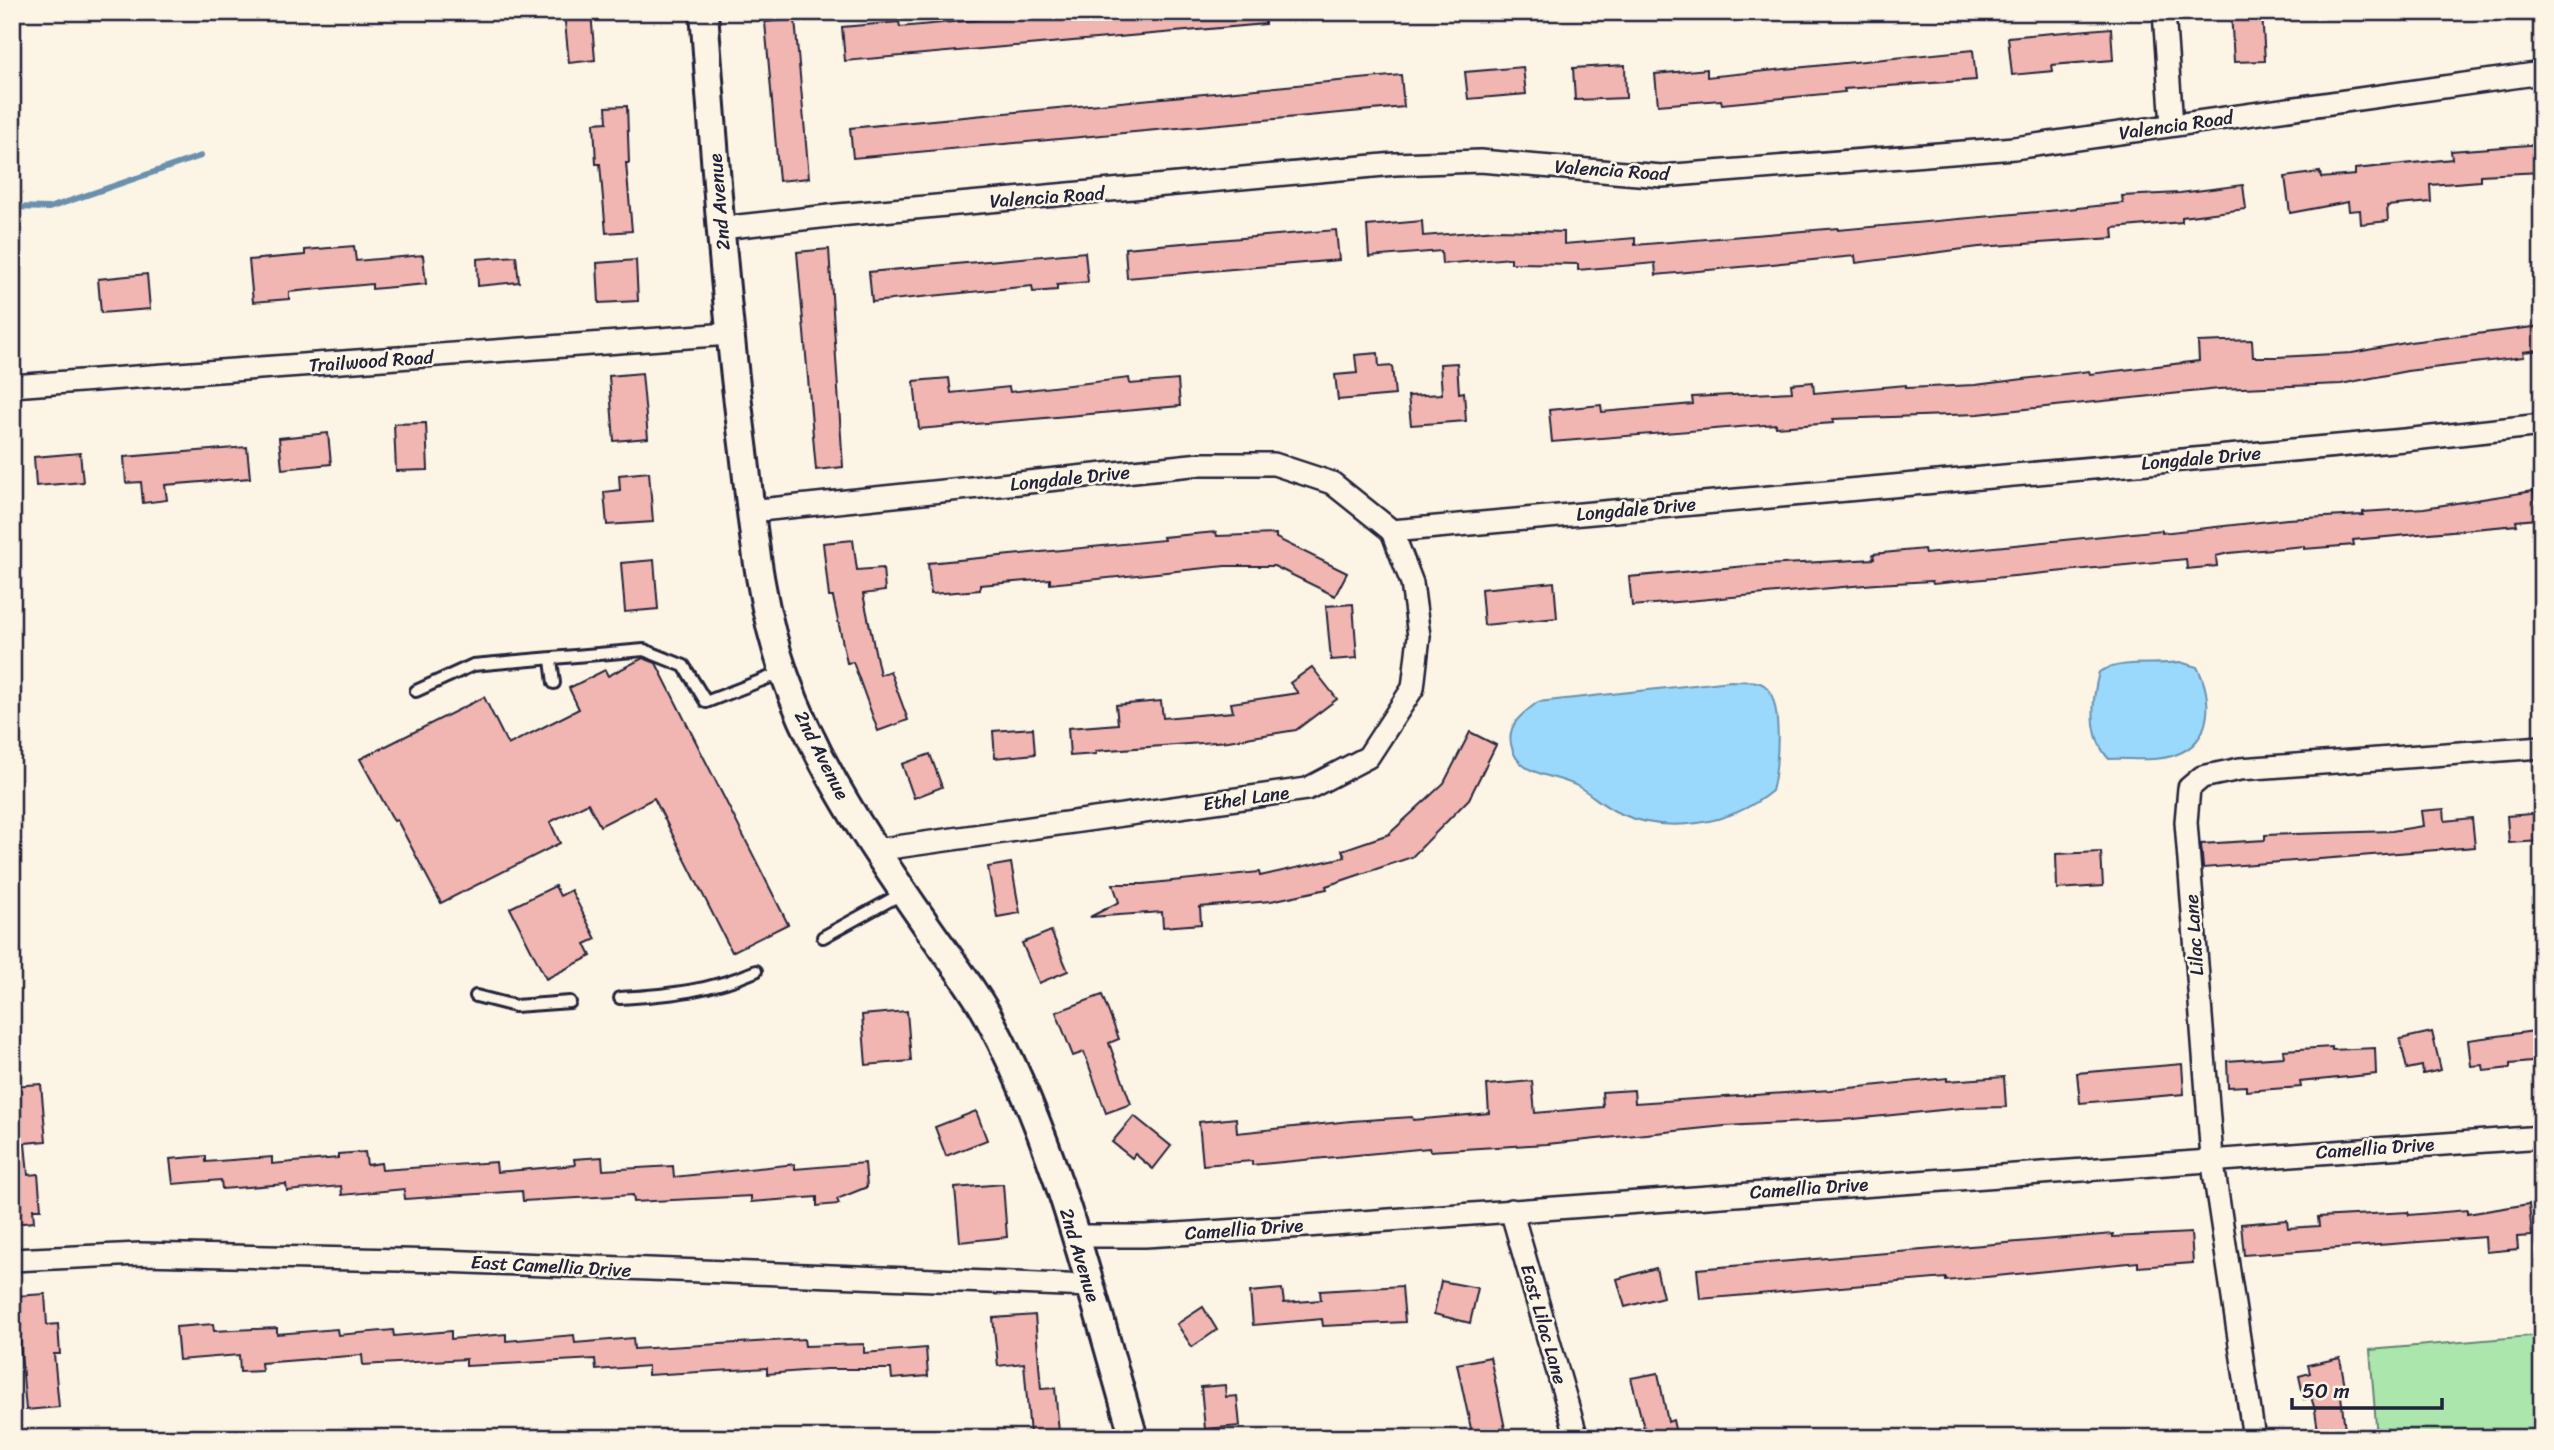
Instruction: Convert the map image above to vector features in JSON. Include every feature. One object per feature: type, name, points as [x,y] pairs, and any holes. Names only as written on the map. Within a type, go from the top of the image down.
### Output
[{"type":"street","name":"2nd Avenue","points":[[704,12],[729,334],[750,510],[762,596],[783,672],[805,730],[875,850],[986,1013],[1038,1128],[1076,1236],[1134,1438]]},
{"type":"street","points":[[2164,12],[2172,125]]},
{"type":"street","name":"Valencia Road","points":[[721,228],[1395,164],[1479,161],[1662,176],[2014,148],[2542,73]]},
{"type":"street","name":"Trailwood Road","points":[[12,386],[729,334]]},
{"type":"street","name":"Longdale Drive","points":[[750,510],[1201,464],[1273,464],[1332,483],[1392,531],[2542,425]]},
{"type":"street","name":"Ethel Lane","points":[[875,850],[1307,789],[1368,757],[1413,688],[1419,636],[1412,583],[1392,531]]},
{"type":"street","name":"Lilac Lane","points":[[2254,1438],[2212,1158],[2186,822],[2189,788],[2202,777],[2240,769],[2542,747]]},
{"type":"street","name":"Camellia Drive","points":[[1076,1236],[1145,1236],[2212,1158],[2542,1137]]},
{"type":"street","name":"East Lilac Lane","points":[[1511,1210],[1577,1438]]},
{"type":"street","name":"East Camellia Drive","points":[[12,1260],[140,1254],[443,1261],[1090,1286]]},
{"type":"lane","points":[[416,691],[473,666],[644,650],[684,666],[706,702],[783,672]]},
{"type":"lane","points":[[551,660],[554,683]]},
{"type":"lane","points":[[823,937],[904,892]]},
{"type":"lane","points":[[620,998],[720,986],[756,971]]},
{"type":"lane","points":[[475,996],[516,1006],[570,1002]]},
{"type":"green space","points":[[2542,1335],[2542,1438],[2377,1438],[2370,1350]]},
{"type":"water","points":[[2180,662],[2197,667],[2206,691],[2207,717],[2197,740],[2188,749],[2167,757],[2109,759],[2098,740],[2093,717],[2099,672],[2128,664]]},
{"type":"water","points":[[1731,681],[1761,683],[1770,693],[1777,719],[1776,767],[1772,791],[1756,803],[1718,819],[1678,825],[1638,820],[1614,810],[1579,787],[1529,769],[1515,755],[1511,744],[1514,725],[1538,702]]},
{"type":"building","points":[[564,12],[591,12],[595,60],[569,63]]},
{"type":"building","points":[[1060,12],[1265,12],[1265,24],[845,61],[842,27],[899,22],[900,27]]},
{"type":"building","points":[[2231,12],[2262,12],[2265,61],[2234,62]]},
{"type":"building","points":[[795,19],[809,178],[779,181],[765,22]]},
{"type":"building","points":[[2111,28],[2113,60],[2052,65],[2053,71],[2012,75],[2008,37]]},
{"type":"building","points":[[1973,50],[1976,80],[1844,89],[1845,92],[1722,104],[1721,100],[1658,105],[1655,74],[1707,69],[1707,77]]},
{"type":"building","points":[[1625,65],[1626,98],[1575,100],[1573,68]]},
{"type":"building","points":[[1523,67],[1526,94],[1468,99],[1465,72]]},
{"type":"building","points":[[1401,75],[1404,107],[853,158],[850,128]]},
{"type":"building","points":[[627,106],[629,163],[626,163],[632,231],[606,233],[600,164],[596,164],[594,123],[607,122],[606,107]]},
{"type":"building","points":[[2542,144],[2542,172],[2480,175],[2480,181],[2430,185],[2431,202],[2387,206],[2388,221],[2361,224],[2360,210],[2349,211],[2348,202],[2290,213],[2285,177],[2320,172],[2321,178],[2355,175],[2355,169],[2452,159],[2451,151]]},
{"type":"building","points":[[2243,185],[2246,209],[2182,217],[2182,222],[2113,228],[2114,238],[1979,247],[1856,263],[1855,256],[1656,275],[1655,263],[1578,270],[1578,264],[1511,263],[1511,258],[1442,264],[1441,251],[1369,257],[1367,226],[1422,221],[1423,236],[1497,230],[1564,232],[1564,244],[1635,238],[1635,245],[2059,210],[2123,203],[2122,196],[2180,193]]},
{"type":"building","points":[[1336,230],[1339,260],[1127,278],[1125,248]]},
{"type":"building","points":[[354,246],[356,261],[423,255],[426,284],[372,289],[372,284],[289,292],[289,299],[253,302],[249,260],[305,255],[305,250]]},
{"type":"building","points":[[829,249],[843,467],[816,470],[797,252]]},
{"type":"building","points":[[1085,252],[1088,282],[1057,285],[1057,290],[1033,292],[1032,286],[872,302],[869,272]]},
{"type":"building","points":[[516,256],[519,282],[478,286],[477,259]]},
{"type":"building","points":[[636,260],[638,301],[599,303],[597,263]]},
{"type":"building","points":[[147,274],[150,309],[101,313],[98,279]]},
{"type":"building","points":[[2542,326],[2542,350],[2523,352],[2524,357],[2407,371],[2341,384],[2219,389],[1978,414],[1833,419],[1834,423],[1776,427],[1776,424],[1552,442],[1549,410],[1601,405],[1602,412],[1693,404],[1692,397],[1792,392],[1791,384],[1813,382],[1814,393],[1906,385],[1906,388],[1975,385],[2089,371],[2090,374],[2199,361],[2198,342],[2252,340],[2253,357],[2277,357],[2352,353],[2410,342]]},
{"type":"building","points":[[1378,353],[1379,367],[1392,366],[1395,395],[1338,400],[1335,375],[1357,373],[1355,355]]},
{"type":"building","points":[[1457,363],[1459,393],[1464,392],[1466,421],[1411,425],[1408,396],[1442,394],[1440,364]]},
{"type":"building","points":[[642,373],[648,438],[614,441],[609,376]]},
{"type":"building","points":[[949,378],[951,393],[1009,387],[1010,392],[1129,378],[1130,384],[1178,380],[1180,406],[919,429],[914,381]]},
{"type":"building","points":[[426,423],[428,470],[396,471],[394,424]]},
{"type":"building","points":[[328,433],[331,464],[282,469],[279,438]]},
{"type":"building","points":[[247,447],[250,478],[165,485],[167,500],[143,503],[141,482],[126,483],[124,457]]},
{"type":"building","points":[[80,453],[83,482],[36,486],[34,457]]},
{"type":"building","points":[[649,472],[653,522],[607,525],[604,492],[620,490],[619,475]]},
{"type":"building","points":[[2534,491],[2537,519],[2516,521],[2517,525],[2353,540],[2354,545],[2304,549],[2304,546],[2229,553],[2216,556],[2217,566],[2187,569],[2186,559],[1933,584],[1932,581],[1876,584],[1632,606],[1629,577],[1746,566],[1874,559],[1873,554],[1924,549],[1925,554],[2162,530],[2162,533],[2287,519],[2363,515],[2363,512],[2424,508]]},
{"type":"building","points":[[1216,532],[1217,536],[1276,534],[1276,538],[1347,573],[1335,596],[1274,566],[1225,566],[1050,584],[1050,579],[980,585],[980,590],[931,594],[928,563],[1164,540],[1163,537]]},
{"type":"building","points":[[853,540],[857,570],[883,568],[885,591],[863,594],[880,675],[890,671],[908,720],[878,731],[853,662],[847,663],[833,597],[829,597],[823,543]]},
{"type":"building","points":[[654,560],[658,609],[625,612],[621,563]]},
{"type":"building","points":[[1554,582],[1557,618],[1484,625],[1481,589]]},
{"type":"building","points":[[1353,604],[1357,658],[1331,660],[1326,606]]},
{"type":"building","points":[[643,658],[656,663],[788,924],[732,952],[654,798],[600,826],[588,803],[550,822],[560,843],[441,903],[397,820],[394,821],[360,759],[484,697],[508,745],[579,709],[569,688],[605,670],[608,676]]},
{"type":"building","points":[[1312,667],[1337,699],[1296,730],[1228,741],[1096,751],[1096,754],[1070,756],[1068,728],[1118,724],[1116,705],[1161,701],[1163,718],[1233,712],[1231,703],[1298,693],[1290,683]]},
{"type":"building","points":[[1033,728],[1035,754],[995,758],[993,731]]},
{"type":"building","points":[[1470,732],[1496,745],[1469,799],[1412,857],[1326,886],[1327,889],[1271,901],[1200,907],[1201,924],[1163,927],[1162,912],[1090,917],[1119,902],[1113,884],[1143,884],[1259,872],[1260,876],[1345,857],[1342,850],[1389,834],[1444,783]]},
{"type":"building","points":[[930,754],[942,787],[914,798],[902,764]]},
{"type":"building","points":[[2444,809],[2445,821],[2472,818],[2475,847],[2203,868],[2201,844],[2265,840],[2265,835],[2392,831],[2423,826],[2421,811]]},
{"type":"building","points":[[2542,813],[2542,841],[2509,843],[2507,816]]},
{"type":"building","points":[[2101,852],[2103,886],[2057,889],[2056,854]]},
{"type":"building","points":[[1011,863],[1020,913],[997,917],[988,867]]},
{"type":"building","points":[[555,886],[560,896],[571,890],[596,939],[585,944],[591,956],[546,979],[510,908]]},
{"type":"building","points":[[1051,931],[1068,971],[1039,983],[1022,943]]},
{"type":"building","points":[[1102,995],[1119,1039],[1109,1043],[1131,1104],[1106,1113],[1084,1052],[1073,1056],[1056,1012]]},
{"type":"building","points":[[907,1011],[911,1061],[866,1065],[862,1015]]},
{"type":"building","points":[[2542,1030],[2542,1061],[2510,1064],[2510,1068],[2484,1071],[2483,1065],[2471,1066],[2468,1040]]},
{"type":"building","points":[[2432,1032],[2441,1070],[2423,1074],[2422,1066],[2407,1069],[2400,1039]]},
{"type":"building","points":[[2332,1047],[2332,1050],[2375,1048],[2376,1074],[2300,1082],[2301,1087],[2246,1091],[2246,1086],[2228,1087],[2227,1061],[2284,1057],[2283,1050]]},
{"type":"building","points":[[2182,1064],[2184,1094],[2080,1103],[2077,1073]]},
{"type":"building","points":[[2004,1077],[2006,1107],[1725,1126],[1547,1144],[1430,1151],[1429,1148],[1252,1165],[1252,1161],[1203,1165],[1199,1122],[1236,1118],[1237,1133],[1351,1121],[1412,1117],[1413,1120],[1489,1113],[1487,1085],[1532,1081],[1535,1113],[1603,1107],[1602,1092],[1634,1090],[1635,1103],[1830,1090],[1947,1078],[1947,1081]]},
{"type":"building","points":[[41,1084],[46,1141],[25,1143],[28,1175],[38,1174],[41,1209],[33,1209],[34,1222],[12,1224],[12,1086]]},
{"type":"building","points":[[976,1111],[987,1140],[946,1156],[935,1127]]},
{"type":"building","points":[[1134,1116],[1171,1146],[1153,1169],[1135,1154],[1132,1158],[1112,1142]]},
{"type":"building","points":[[365,1152],[367,1165],[381,1163],[382,1170],[496,1162],[497,1172],[575,1165],[574,1159],[602,1157],[603,1170],[673,1166],[674,1177],[795,1164],[795,1169],[865,1163],[867,1187],[837,1199],[839,1204],[817,1206],[817,1197],[751,1202],[751,1196],[634,1202],[633,1195],[523,1201],[522,1191],[405,1199],[404,1189],[342,1195],[341,1186],[287,1191],[286,1184],[222,1189],[221,1180],[173,1184],[170,1159],[206,1156],[206,1162],[272,1157],[272,1164],[338,1158],[338,1154]]},
{"type":"building","points":[[1003,1184],[1007,1237],[960,1242],[955,1188]]},
{"type":"building","points":[[2529,1204],[2532,1236],[2517,1237],[2518,1249],[2486,1252],[2485,1237],[2244,1255],[2241,1224],[2287,1220],[2288,1228],[2319,1226],[2318,1217],[2408,1212],[2409,1215],[2467,1210],[2467,1214]]},
{"type":"building","points":[[2191,1233],[2193,1263],[2138,1267],[2138,1262],[1946,1281],[1946,1278],[1700,1299],[1697,1269],[2113,1234],[2113,1237]]},
{"type":"building","points":[[1656,1268],[1663,1297],[1625,1307],[1617,1279]]},
{"type":"building","points":[[1441,1281],[1478,1288],[1470,1323],[1434,1314]]},
{"type":"building","points":[[1402,1286],[1405,1322],[1323,1326],[1322,1319],[1253,1325],[1250,1292],[1282,1289],[1284,1303],[1321,1300],[1320,1291]]},
{"type":"building","points":[[45,1294],[47,1325],[58,1324],[60,1354],[54,1354],[59,1407],[26,1410],[16,1296]]},
{"type":"building","points":[[1203,1307],[1217,1330],[1192,1347],[1177,1324]]},
{"type":"building","points":[[1035,1315],[1041,1389],[1055,1388],[1059,1432],[1030,1435],[1024,1363],[998,1366],[993,1318]]},
{"type":"building","points":[[213,1324],[214,1331],[277,1328],[277,1334],[337,1329],[338,1335],[393,1330],[394,1336],[451,1331],[451,1339],[506,1334],[506,1341],[574,1335],[575,1343],[633,1338],[634,1349],[804,1339],[805,1346],[864,1344],[864,1353],[926,1348],[928,1376],[892,1379],[891,1369],[826,1369],[767,1374],[767,1368],[648,1375],[648,1366],[596,1370],[595,1359],[466,1366],[466,1359],[363,1365],[362,1355],[261,1363],[262,1371],[240,1372],[239,1355],[179,1360],[176,1327]]},
{"type":"building","points":[[1490,1357],[1507,1438],[1473,1438],[1457,1364]]},
{"type":"building","points":[[2340,1358],[2345,1386],[2340,1387],[2346,1438],[2319,1438],[2311,1397],[2304,1399],[2299,1376],[2310,1373],[2308,1365]]},
{"type":"building","points":[[1658,1373],[1668,1422],[1673,1420],[1677,1438],[1627,1438],[1627,1432],[1644,1428],[1631,1378]]},
{"type":"building","points":[[1225,1385],[1226,1397],[1237,1396],[1240,1426],[1205,1429],[1201,1387]]},
{"type":"waterway","points":[[12,207],[49,208],[201,156]]}]
